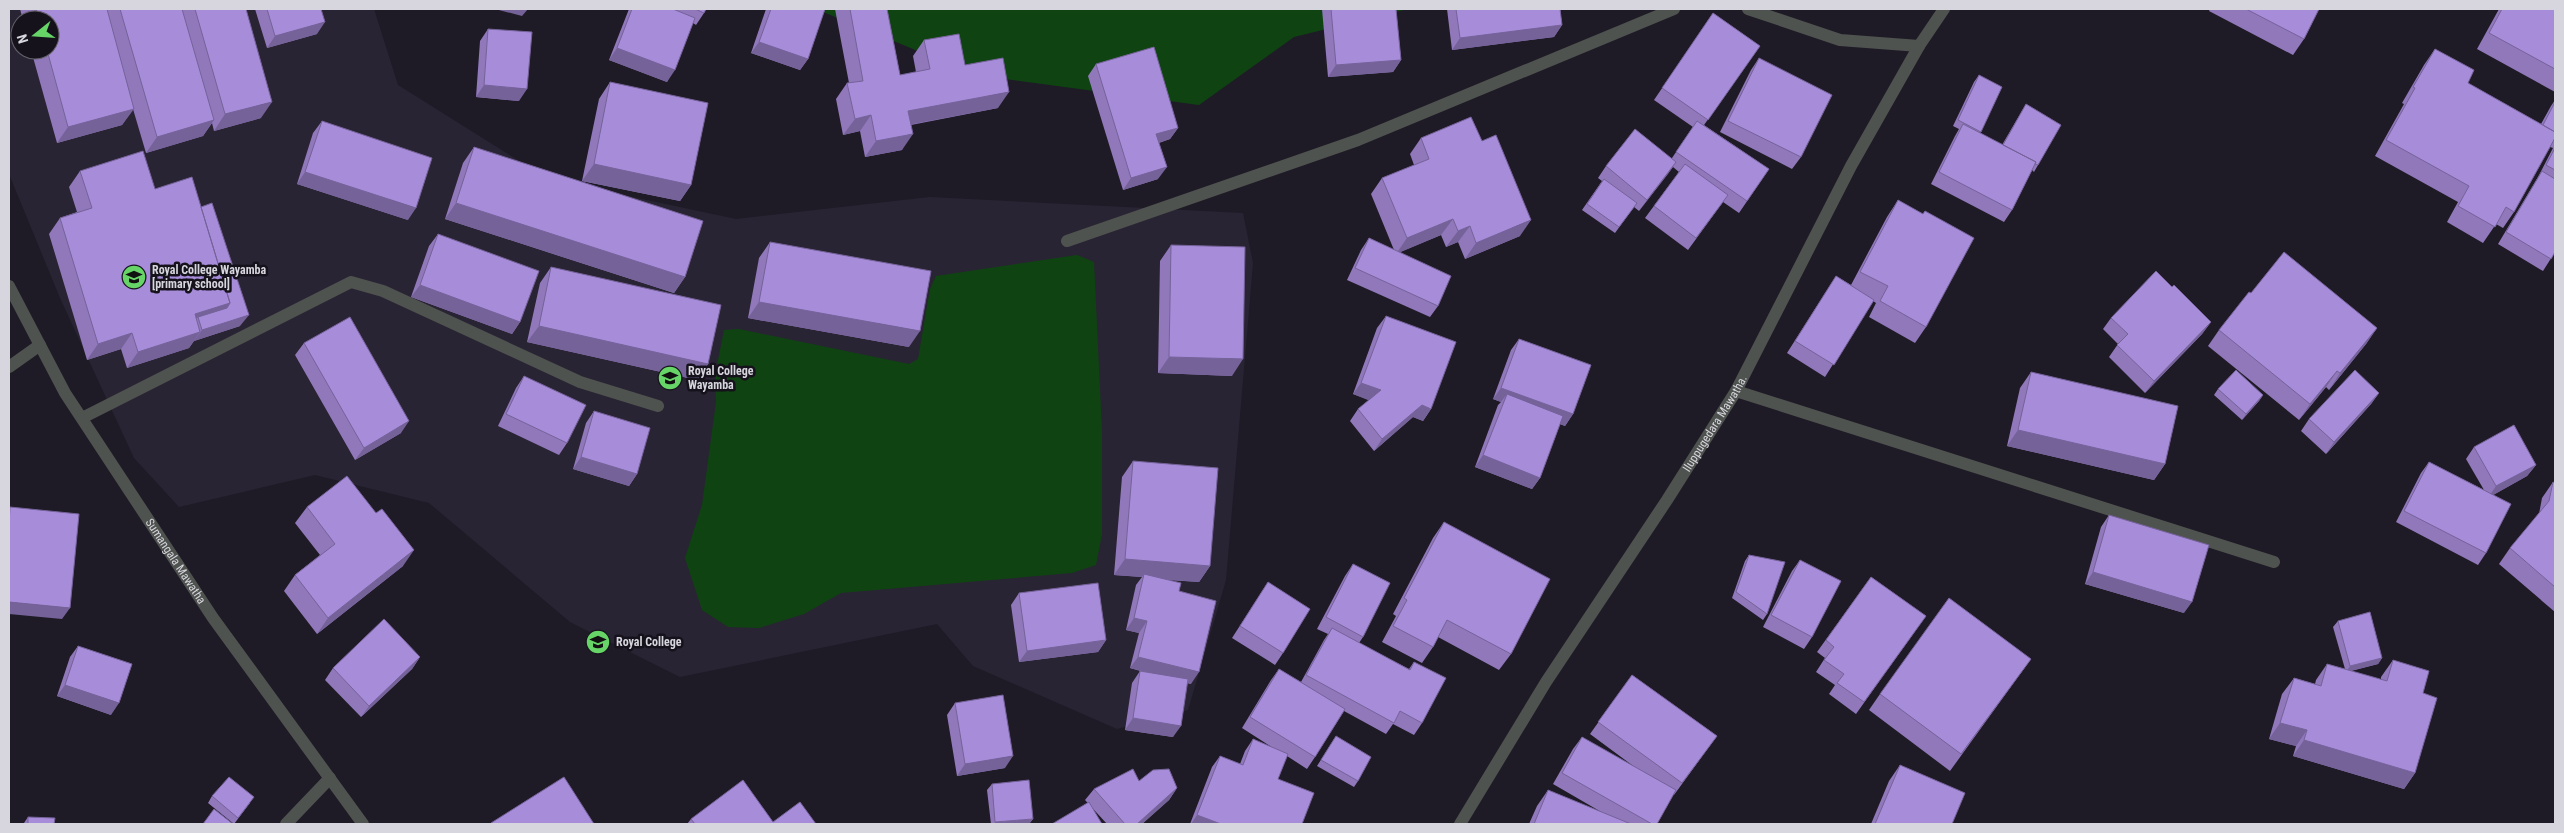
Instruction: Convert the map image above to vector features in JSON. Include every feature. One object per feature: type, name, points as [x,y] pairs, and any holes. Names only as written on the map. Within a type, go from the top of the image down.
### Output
[{"type":"street","points":[[1067,241],[1358,140],[1674,9]]},
{"type":"street","points":[[1748,9],[1840,40],[1919,46]]},
{"type":"street","name":"Iluppugedara Mawatha.","points":[[1460,824],[1546,682],[1668,500],[1736,391],[1851,166],[1919,46],[1944,9]]},
{"type":"street","points":[[82,418],[351,282],[383,291],[580,382],[658,406]]},
{"type":"street","name":"Sumangala Mawatha","points":[[9,286],[65,393],[213,618],[363,824]]},
{"type":"street","points":[[9,367],[40,345]]},
{"type":"street","points":[[1736,391],[2274,562]]},
{"type":"street","points":[[286,824],[330,778]]},
{"type":"shaded area","name":"Royal College Wayamba","points":[[9,9],[374,9],[398,85],[548,179],[736,219],[930,197],[1243,213],[1253,263],[1226,580],[1188,710],[1117,729],[973,666],[937,624],[680,677],[570,622],[429,503],[315,475],[179,507],[134,458],[60,298],[9,174]]},
{"type":"green space","points":[[816,9],[1408,9],[1294,37],[1199,105],[976,75]]},
{"type":"green space","points":[[1077,255],[1094,262],[1102,432],[1102,534],[1096,565],[1072,573],[841,593],[804,614],[759,628],[728,627],[702,610],[685,558],[702,505],[716,402],[715,375],[724,330],[739,329],[909,364],[918,359],[930,289],[936,276]]},
{"type":"building","points":[[107,9],[134,109],[68,127],[50,60],[60,60],[60,10],[36,10]]},
{"type":"building","points":[[120,9],[182,9],[214,120],[157,137]]},
{"type":"building","points":[[195,9],[246,9],[272,102],[225,114]]},
{"type":"building","points":[[267,9],[321,9],[325,22],[275,36]]},
{"type":"building","points":[[632,9],[673,9],[695,18],[675,70],[617,48]]},
{"type":"building","points":[[695,9],[706,9],[704,13]]},
{"type":"building","points":[[771,9],[825,9],[808,59],[759,42]]},
{"type":"building","points":[[850,9],[887,9],[900,75],[930,69],[924,40],[959,34],[965,65],[1003,58],[1009,92],[908,111],[913,134],[876,141],[871,115],[855,119],[847,83],[863,81]]},
{"type":"building","points":[[1331,9],[1396,9],[1401,60],[1336,65]]},
{"type":"building","points":[[1456,9],[1560,9],[1562,25],[1460,38]]},
{"type":"building","points":[[2246,9],[2319,9],[2304,39]]},
{"type":"building","points":[[2502,9],[2555,9],[2555,69],[2489,33]]},
{"type":"building","points":[[1713,13],[1760,46],[1708,120],[1662,88]]},
{"type":"building","points":[[488,29],[532,32],[527,89],[484,85]]},
{"type":"building","points":[[1154,47],[1178,128],[1156,134],[1167,167],[1131,178],[1096,64]]},
{"type":"building","points":[[2435,49],[2474,70],[2468,83],[2555,132],[2555,138],[2514,212],[2506,207],[2495,227],[2458,206],[2469,186],[2386,140]]},
{"type":"building","points":[[1759,58],[1832,95],[1801,157],[1728,121]]},
{"type":"building","points":[[1979,75],[2002,87],[1981,132],[1958,120]]},
{"type":"building","points":[[610,82],[708,103],[691,185],[594,164]]},
{"type":"building","points":[[2555,102],[2555,132],[2543,125]]},
{"type":"building","points":[[2026,104],[2061,125],[2038,165],[2035,164],[2036,162],[2003,145]]},
{"type":"building","points":[[1471,117],[1482,141],[1496,135],[1531,220],[1476,243],[1470,226],[1458,231],[1453,219],[1407,238],[1382,178],[1429,159],[1421,138]]},
{"type":"building","points":[[322,121],[432,158],[416,208],[305,172]]},
{"type":"building","points":[[1697,121],[1769,169],[1747,201],[1676,152]]},
{"type":"building","points":[[1963,124],[2036,162],[2012,210],[1939,172]]},
{"type":"building","points":[[1635,129],[1676,162],[1647,200],[1606,166]]},
{"type":"building","points":[[474,147],[703,221],[685,277],[456,203]]},
{"type":"building","points":[[2555,148],[2555,170],[2546,165]]},
{"type":"building","name":"Royal College Wayamba [primary school]","points":[[143,151],[155,189],[192,177],[230,303],[195,314],[200,332],[138,352],[132,333],[98,344],[60,218],[92,208],[80,171]]},
{"type":"building","points":[[1685,164],[1728,195],[1696,238],[1654,206]]},
{"type":"building","points":[[2542,171],[2555,179],[2555,252],[2551,259],[2506,232]]},
{"type":"building","points":[[1604,179],[1637,203],[1619,227],[1587,204]]},
{"type":"building","points":[[1898,200],[1923,214],[1925,211],[1974,238],[1926,327],[1880,301],[1888,286],[1860,272]]},
{"type":"building","points":[[212,203],[249,315],[202,330],[198,317],[227,308],[230,303],[201,207]]},
{"type":"building","points":[[438,234],[539,271],[520,322],[420,285]]},
{"type":"building","points":[[1369,238],[1451,276],[1438,306],[1355,268]]},
{"type":"building","points":[[770,242],[931,271],[920,331],[759,302]]},
{"type":"building","points":[[1171,245],[1245,247],[1243,359],[1169,357]]},
{"type":"building","points":[[2284,252],[2377,328],[2340,373],[2337,371],[2310,404],[2219,330]]},
{"type":"building","points":[[551,267],[721,305],[708,364],[539,326]]},
{"type":"building","points":[[2156,271],[2172,287],[2174,285],[2211,322],[2154,381],[2117,345],[2128,334],[2111,318]]},
{"type":"building","points":[[1836,276],[1874,300],[1834,365],[1795,341]]},
{"type":"building","points":[[1386,316],[1456,342],[1431,409],[1422,405],[1382,439],[1358,409],[1381,390],[1361,383]]},
{"type":"building","points":[[350,317],[409,421],[364,448],[304,343]]},
{"type":"building","points":[[1519,339],[1591,365],[1573,414],[1501,388]]},
{"type":"building","points":[[2236,370],[2263,395],[2246,414],[2218,389]]},
{"type":"building","points":[[2355,370],[2379,393],[2334,442],[2309,419]]},
{"type":"building","points":[[2031,372],[2178,406],[2165,464],[2018,430]]},
{"type":"building","points":[[524,376],[586,405],[567,443],[506,414]]},
{"type":"building","points":[[1507,394],[1563,416],[1540,478],[1483,455]]},
{"type":"building","points":[[594,411],[650,428],[637,474],[581,457]]},
{"type":"building","points":[[2514,425],[2536,465],[2496,486],[2474,447]]},
{"type":"building","points":[[1133,461],[1218,468],[1210,566],[1125,559]]},
{"type":"building","points":[[2429,462],[2511,504],[2486,553],[2404,511]]},
{"type":"building","points":[[347,476],[376,513],[382,509],[414,550],[328,618],[295,575],[335,544],[307,507]]},
{"type":"building","points":[[2553,482],[2555,483],[2555,587],[2510,548],[2549,501]]},
{"type":"building","points":[[10,507],[79,514],[70,608],[9,602]]},
{"type":"building","points":[[2109,515],[2209,545],[2192,602],[2093,572]]},
{"type":"building","points":[[1444,522],[1550,579],[1511,654],[1447,620],[1433,647],[1393,626],[1407,600],[1404,598]]},
{"type":"building","points":[[1749,555],[1785,562],[1767,614],[1736,592]]},
{"type":"building","points":[[1800,560],[1841,581],[1812,637],[1771,615]]},
{"type":"building","points":[[1353,564],[1390,583],[1363,637],[1326,617]]},
{"type":"building","points":[[1144,574],[1181,583],[1179,591],[1216,601],[1199,672],[1138,657],[1147,621],[1134,618]]},
{"type":"building","points":[[1871,577],[1926,616],[1864,702],[1837,683],[1844,674],[1824,660],[1834,647],[1826,640]]},
{"type":"building","points":[[1268,582],[1310,609],[1283,653],[1240,626]]},
{"type":"building","points":[[1098,583],[1106,640],[1027,651],[1019,593]]},
{"type":"building","points":[[1949,598],[2031,659],[1961,754],[1880,694]]},
{"type":"building","points":[[2370,612],[2382,658],[2350,666],[2338,621]]},
{"type":"building","points":[[384,619],[420,657],[369,706],[333,668]]},
{"type":"building","points":[[1332,628],[1410,670],[1414,662],[1446,678],[1422,723],[1400,711],[1394,723],[1306,675]]},
{"type":"building","points":[[78,646],[132,664],[119,703],[65,685]]},
{"type":"building","points":[[2393,660],[2429,671],[2423,693],[2437,698],[2415,773],[2304,740],[2307,730],[2280,723],[2294,678],[2321,686],[2327,664],[2387,681]]},
{"type":"building","points":[[1279,669],[1345,709],[1315,757],[1250,717]]},
{"type":"building","points":[[1140,671],[1188,679],[1181,726],[1133,718]]},
{"type":"building","points":[[1632,675],[1717,736],[1682,783],[1598,722]]},
{"type":"building","points":[[1003,695],[1013,756],[965,764],[955,703]]},
{"type":"building","points":[[1336,736],[1371,757],[1358,781],[1321,760]]},
{"type":"building","points":[[1582,737],[1676,790],[1657,824],[1652,824],[1562,773]]},
{"type":"building","points":[[1253,739],[1288,754],[1278,779],[1314,793],[1302,824],[1221,824],[1197,815],[1220,756],[1243,765]]},
{"type":"building","points":[[1900,765],[1965,793],[1952,824],[1875,824]]},
{"type":"building","points":[[1133,769],[1139,781],[1153,770],[1169,769],[1177,788],[1137,824],[1125,824],[1094,789]]},
{"type":"building","points":[[229,777],[254,797],[238,818],[212,796]]},
{"type":"building","points":[[564,777],[594,824],[491,823]]},
{"type":"building","points":[[743,780],[773,822],[800,802],[816,824],[695,824],[691,819]]},
{"type":"building","points":[[1029,780],[1033,819],[995,822],[992,784]]},
{"type":"building","points":[[1548,790],[1631,824],[1534,824]]},
{"type":"building","points":[[1089,802],[1102,824],[1052,824]]},
{"type":"building","points":[[214,809],[233,824],[203,824]]},
{"type":"building","points":[[28,817],[55,818],[54,824],[28,824]]},
{"type":"place","name":"Royal College Wayamba [primary school]","points":[[134,277]]},
{"type":"place","name":"Royal College Wayamba","points":[[670,378]]},
{"type":"place","name":"Royal College","points":[[598,642]]}]
